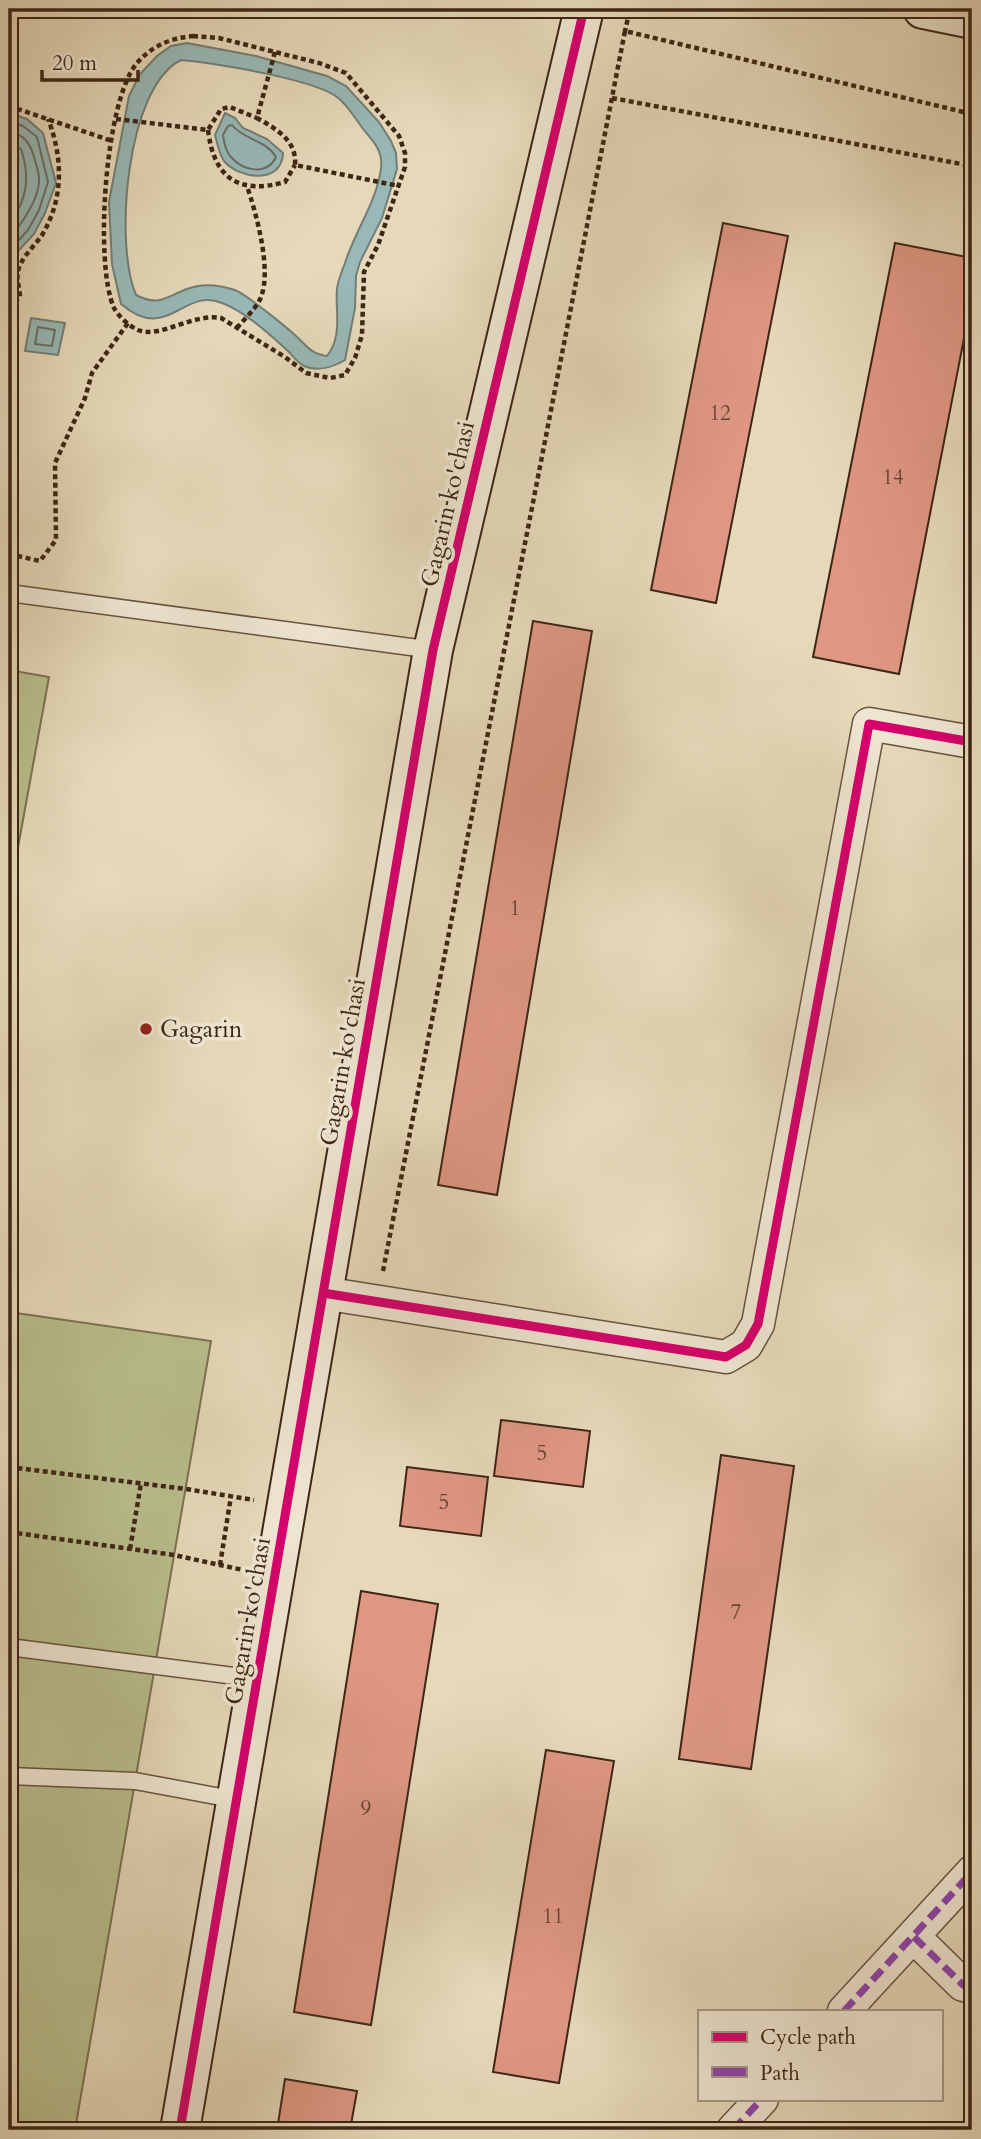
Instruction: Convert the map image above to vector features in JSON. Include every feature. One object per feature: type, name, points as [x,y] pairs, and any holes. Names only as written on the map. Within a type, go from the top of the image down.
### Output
[{"type":"street","name":"Gagarin ko'chasi","points":[[180,2130],[433,650],[584,9]]},
{"type":"street","points":[[323,1293],[726,1357],[746,1345],[758,1324],[869,724],[972,742]]},
{"type":"street","points":[[845,2010],[972,1872]]},
{"type":"street","points":[[914,1937],[963,1985],[972,1987]]},
{"type":"street","points":[[733,2130],[761,2100]]},
{"type":"lane","points":[[9,593],[433,650]]},
{"type":"lane","points":[[9,1647],[258,1679]]},
{"type":"lane","points":[[9,1776],[135,1781],[237,1800]]},
{"type":"path","points":[[383,1271],[630,9]]},
{"type":"path","points":[[625,31],[972,114]]},
{"type":"path","points":[[174,38],[219,38],[319,62],[346,72],[399,136],[405,153],[405,167],[379,245],[364,272],[362,335],[355,358],[345,375],[330,378],[306,373],[221,318],[195,318],[155,332],[140,331],[114,308],[105,265],[104,199],[116,119],[124,85],[136,64],[153,48],[174,38]]},
{"type":"path","points":[[257,118],[275,52]]},
{"type":"path","points":[[612,98],[972,166]]},
{"type":"path","points":[[9,106],[112,141]]},
{"type":"path","points":[[230,107],[257,118],[279,131],[291,143],[296,155],[295,164],[285,182],[247,186],[224,174],[214,160],[208,130],[220,109],[230,107]]},
{"type":"path","points":[[9,344],[13,334],[10,309],[20,298],[17,274],[23,257],[35,245],[47,225],[61,181],[55,137],[48,119]]},
{"type":"path","points":[[116,119],[208,130]]},
{"type":"path","points":[[295,164],[399,186]]},
{"type":"path","points":[[237,328],[260,300],[264,274],[261,231],[247,186]]},
{"type":"path","points":[[9,554],[40,561],[57,540],[55,463],[85,398],[93,373],[128,323]]},
{"type":"path","points":[[9,1467],[141,1483],[287,1506]]},
{"type":"path","points":[[130,1549],[141,1483]]},
{"type":"path","points":[[220,1565],[231,1496]]},
{"type":"path","points":[[9,1532],[130,1549],[275,1577]]},
{"type":"green space","points":[[9,670],[49,677],[9,897]]},
{"type":"green space","points":[[9,1312],[211,1341],[75,2130],[9,2130]]},
{"type":"water","points":[[187,43],[256,56],[327,76],[346,86],[379,122],[391,141],[396,153],[397,169],[382,218],[356,276],[355,308],[345,360],[325,368],[304,366],[257,324],[222,303],[208,300],[196,302],[163,317],[151,318],[137,315],[121,304],[112,264],[109,202],[129,96],[140,74],[171,46]],"holes":[[[181,60],[239,68],[325,90],[345,104],[379,152],[379,180],[338,282],[337,332],[327,356],[310,349],[266,311],[235,290],[205,285],[156,300],[136,295],[129,271],[126,241],[130,168],[137,133],[148,101],[162,76]]]},
{"type":"water","points":[[9,113],[27,119],[43,133],[56,183],[34,234],[9,261]]},
{"type":"water","points":[[225,113],[235,118],[243,128],[267,139],[283,153],[281,163],[275,170],[259,176],[249,175],[239,172],[224,161],[215,135]]},
{"type":"water","points":[[31,318],[65,323],[58,355],[25,351]]},
{"type":"building","points":[[723,223],[788,236],[716,603],[651,590]]},
{"type":"building","points":[[895,243],[972,258],[972,297],[899,674],[813,657]]},
{"type":"building","points":[[533,621],[592,631],[497,1195],[438,1185]]},
{"type":"building","points":[[501,1420],[590,1431],[583,1487],[494,1476]]},
{"type":"building","points":[[721,1455],[794,1466],[751,1769],[679,1759]]},
{"type":"building","points":[[407,1467],[488,1477],[481,1536],[400,1526]]},
{"type":"building","points":[[361,1591],[438,1604],[371,2025],[294,2012]]},
{"type":"building","points":[[546,1750],[614,1761],[559,2083],[493,2072]]},
{"type":"building","points":[[285,2079],[357,2091],[350,2130],[277,2130]]},
{"type":"marked path","points":[[943,14],[945,9]]},
{"type":"marked path","points":[[845,2010],[972,1872]]},
{"type":"marked path","points":[[914,1937],[963,1985],[972,1987]]},
{"type":"marked path","points":[[733,2130],[761,2100]]},
{"type":"cycle path","points":[[180,2130],[433,650],[584,9]]},
{"type":"cycle path","points":[[323,1293],[726,1357],[746,1345],[758,1324],[869,724],[972,742]]},
{"type":"place","name":"Gagarin","points":[[146,1029]]}]
